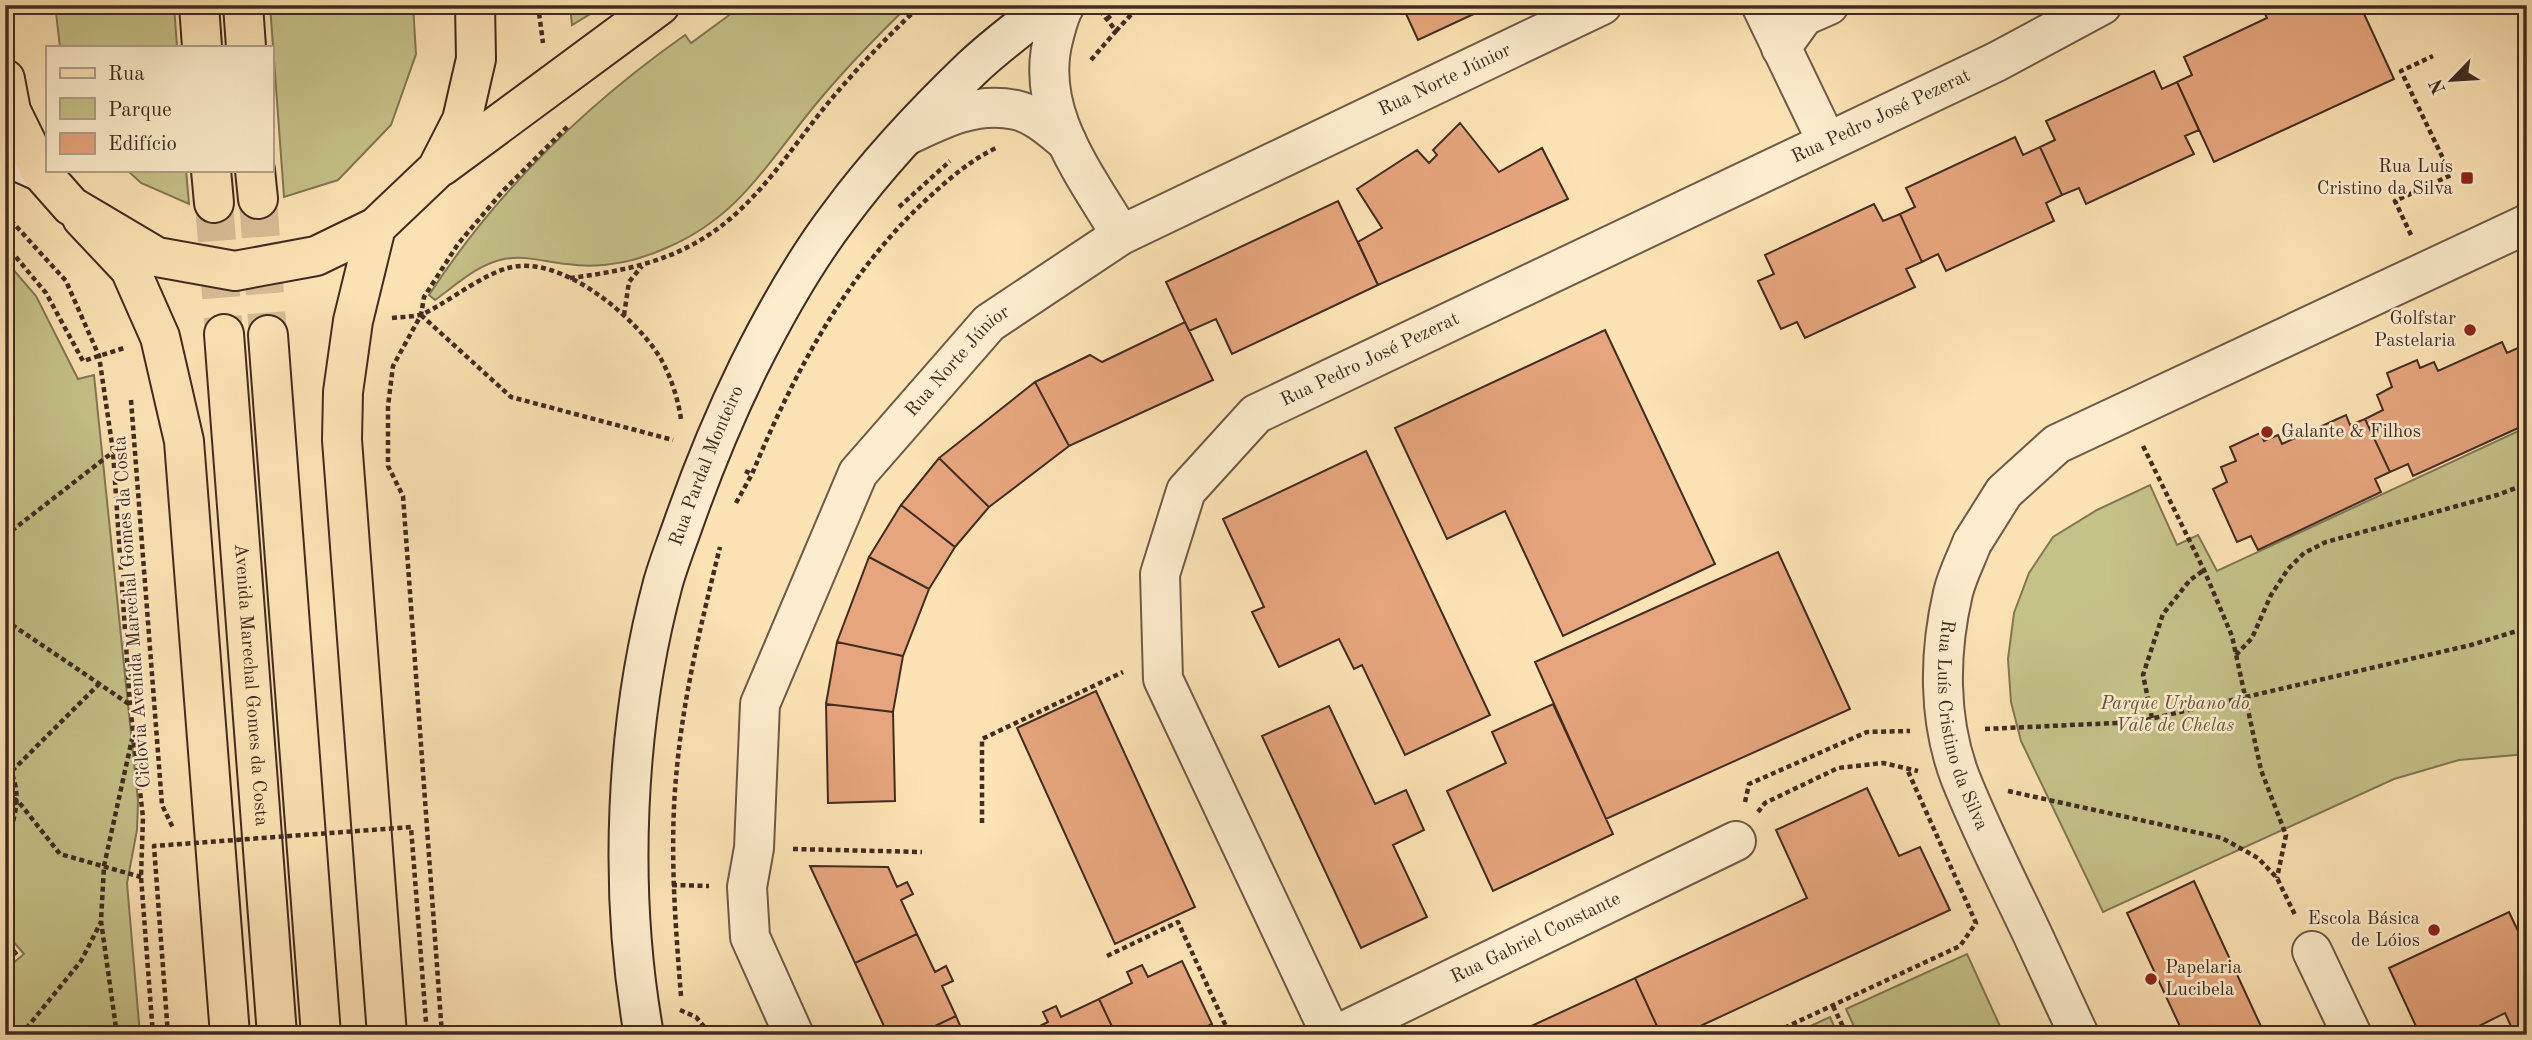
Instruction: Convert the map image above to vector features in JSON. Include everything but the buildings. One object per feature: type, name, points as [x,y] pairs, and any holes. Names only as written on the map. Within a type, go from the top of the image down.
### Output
[{"type":"main road","points":[[199,5],[202,46]]},
{"type":"main road","points":[[243,5],[246,46]]},
{"type":"main road","points":[[437,169],[461,120],[476,59],[475,5]]},
{"type":"main road","points":[[72,206],[157,257],[235,271],[316,256],[376,228],[437,169],[660,5]]},
{"type":"main road","points":[[5,79],[11,111],[41,172],[130,270],[160,337],[184,441],[230,1035]]},
{"type":"main road","points":[[376,228],[353,321],[343,392],[342,440],[387,1035]]},
{"type":"main road","name":"Avenida Marechal Gomes da Costa","points":[[223,334],[277,1035]]},
{"type":"main road","points":[[268,335],[321,1035]]},
{"type":"street","name":"Rua Pardal Monteiro","points":[[644,1035],[636,990],[629,897],[634,753],[646,668],[663,582],[716,433],[775,315],[838,216],[906,136],[973,66],[1048,5]]},
{"type":"street","points":[[1065,5],[1050,49],[1049,90],[1055,115],[1067,142],[1121,235]]},
{"type":"street","name":"Rua Norte Júnior","points":[[794,1035],[750,937],[747,887],[754,848],[760,704],[858,473],[989,323],[1121,235],[1602,5]]},
{"type":"street","points":[[1761,5],[1827,142]]},
{"type":"street","points":[[1782,48],[1804,16],[1829,5]]},
{"type":"street","name":"Rua Pedro José Pezerat","points":[[1331,1035],[1163,679],[1160,574],[1186,491],[1256,414],[1996,62],[2102,5]]},
{"type":"street","points":[[906,136],[972,108],[1017,110],[1044,124],[1067,142]]},
{"type":"street","points":[[5,156],[41,172]]},
{"type":"street","name":"Rua Luís Cristino da Silva","points":[[2079,1035],[1960,776],[1947,724],[1943,692],[1943,646],[1953,590],[1972,543],[2004,492],[2057,444],[2527,224]]},
{"type":"street","name":"Rua Gabriel Constante","points":[[1336,1035],[1736,841]]},
{"type":"street","points":[[2312,951],[2352,1035]]},
{"type":"path","points":[[538,5],[543,43],[571,72]]},
{"type":"path","points":[[570,278],[642,265],[706,237],[752,200],[839,90],[921,5]]},
{"type":"path","points":[[1098,28],[1122,5]]},
{"type":"path","points":[[1116,31],[1140,5]]},
{"type":"path","points":[[2428,270],[2395,201],[2451,175],[2401,71],[2433,56]]},
{"type":"path","points":[[442,1035],[403,496],[388,466],[387,406],[393,366],[421,315],[424,297],[458,244],[502,192],[570,124]]},
{"type":"path","points":[[894,213],[956,156]]},
{"type":"path","points":[[5,214],[66,281],[99,356],[113,451],[130,705],[143,817],[141,877],[153,1035]]},
{"type":"path","points":[[5,244],[46,293],[83,361],[99,356]]},
{"type":"path","points":[[421,315],[505,268],[523,264],[540,266],[570,278],[599,295],[624,316],[661,360],[676,393],[681,418],[669,452]]},
{"type":"path","points":[[624,316],[629,282],[642,265]]},
{"type":"path","points":[[421,315],[461,352]]},
{"type":"path","points":[[120,349],[124,362]]},
{"type":"path","name":"Ciclovia Avenida Marechal Gomes da Costa","points":[[130,388],[162,805],[187,855]]},
{"type":"path","points":[[2126,411],[2204,570],[2232,636],[2261,770],[2286,835],[2277,878]]},
{"type":"path","points":[[5,536],[113,451]]},
{"type":"path","points":[[733,509],[752,474]]},
{"type":"path","points":[[2236,655],[2252,638],[2271,595],[2282,578],[2304,553],[2326,542],[2497,495],[2527,484]]},
{"type":"path","points":[[685,1023],[673,885],[677,768],[698,637],[720,546]]},
{"type":"path","points":[[2152,718],[2143,675],[2163,614],[2190,580],[2204,570]]},
{"type":"path","points":[[5,620],[130,705]]},
{"type":"path","points":[[1979,730],[2137,722],[2471,645],[2527,628]]},
{"type":"path","points":[[982,823],[982,739],[1162,654]]},
{"type":"path","points":[[12,771],[99,684]]},
{"type":"path","points":[[1736,841],[1749,784],[1867,732],[1923,731]]},
{"type":"path","points":[[117,1035],[101,921],[104,866],[133,735]]},
{"type":"path","points":[[5,759],[12,771],[18,801],[5,850]]},
{"type":"path","points":[[1736,841],[1765,803],[1839,768],[1883,763],[1920,771]]},
{"type":"path","points":[[1769,1035],[1960,946],[1976,923],[1907,769]]},
{"type":"path","points":[[1999,789],[2222,838],[2258,858],[2277,878],[2312,951]]},
{"type":"path","points":[[5,795],[18,801],[60,854],[141,877]]},
{"type":"path","points":[[5,806],[18,801]]},
{"type":"path","points":[[168,1035],[154,846],[411,827],[427,1035]]},
{"type":"path","points":[[754,848],[922,852]]},
{"type":"path","points":[[21,1035],[81,961],[101,921]]},
{"type":"path","points":[[1107,956],[1178,922],[1230,1035]]},
{"type":"path","points":[[1833,1006],[1847,1035]]},
{"type":"green space","points":[[58,5],[174,5],[177,46],[60,46],[56,13]]},
{"type":"green space","points":[[270,5],[413,5],[416,54],[391,125],[338,180],[284,197],[273,46]]},
{"type":"green space","points":[[570,5],[605,5],[572,25]]},
{"type":"green space","points":[[743,5],[909,5],[831,86],[753,184],[715,220],[692,235],[642,257],[605,265],[504,259],[476,270],[435,300],[429,295],[483,221],[544,153],[577,121],[685,35],[691,43]]},
{"type":"green space","points":[[129,172],[186,172],[189,204],[141,183]]},
{"type":"green space","points":[[5,260],[36,296],[78,379],[94,375],[138,801],[137,830],[127,883],[140,1035],[5,1035],[5,970],[24,954],[5,932]]},
{"type":"green space","name":"Parque Urbano do Vale de Chelas","points":[[2527,427],[2527,754],[2459,760],[2394,779],[2103,912],[2021,741],[2011,702],[2008,659],[2014,613],[2029,573],[2053,537],[2097,510],[2150,485],[2177,545],[2198,535],[2217,571]]},
{"type":"green space","points":[[1967,954],[2004,1035],[1858,1035],[1846,1009]]},
{"type":"green space","points":[[1830,1017],[1838,1035],[1791,1035]]},
{"type":"tunnel","points":[[258,199],[268,335]]},
{"type":"tunnel","points":[[214,203],[224,334]]},
{"type":"place","name":"Rua Luís Cristino da Silva","points":[[2467,178]]},
{"type":"place","name":"Golfstar Pastelaria","points":[[2470,330]]},
{"type":"place","name":"Galante & Filhos","points":[[2267,432]]},
{"type":"place","name":"Escola Básica de Lóios","points":[[2434,930]]},
{"type":"place","name":"Papelaria Lucibela","points":[[2151,979]]}]
